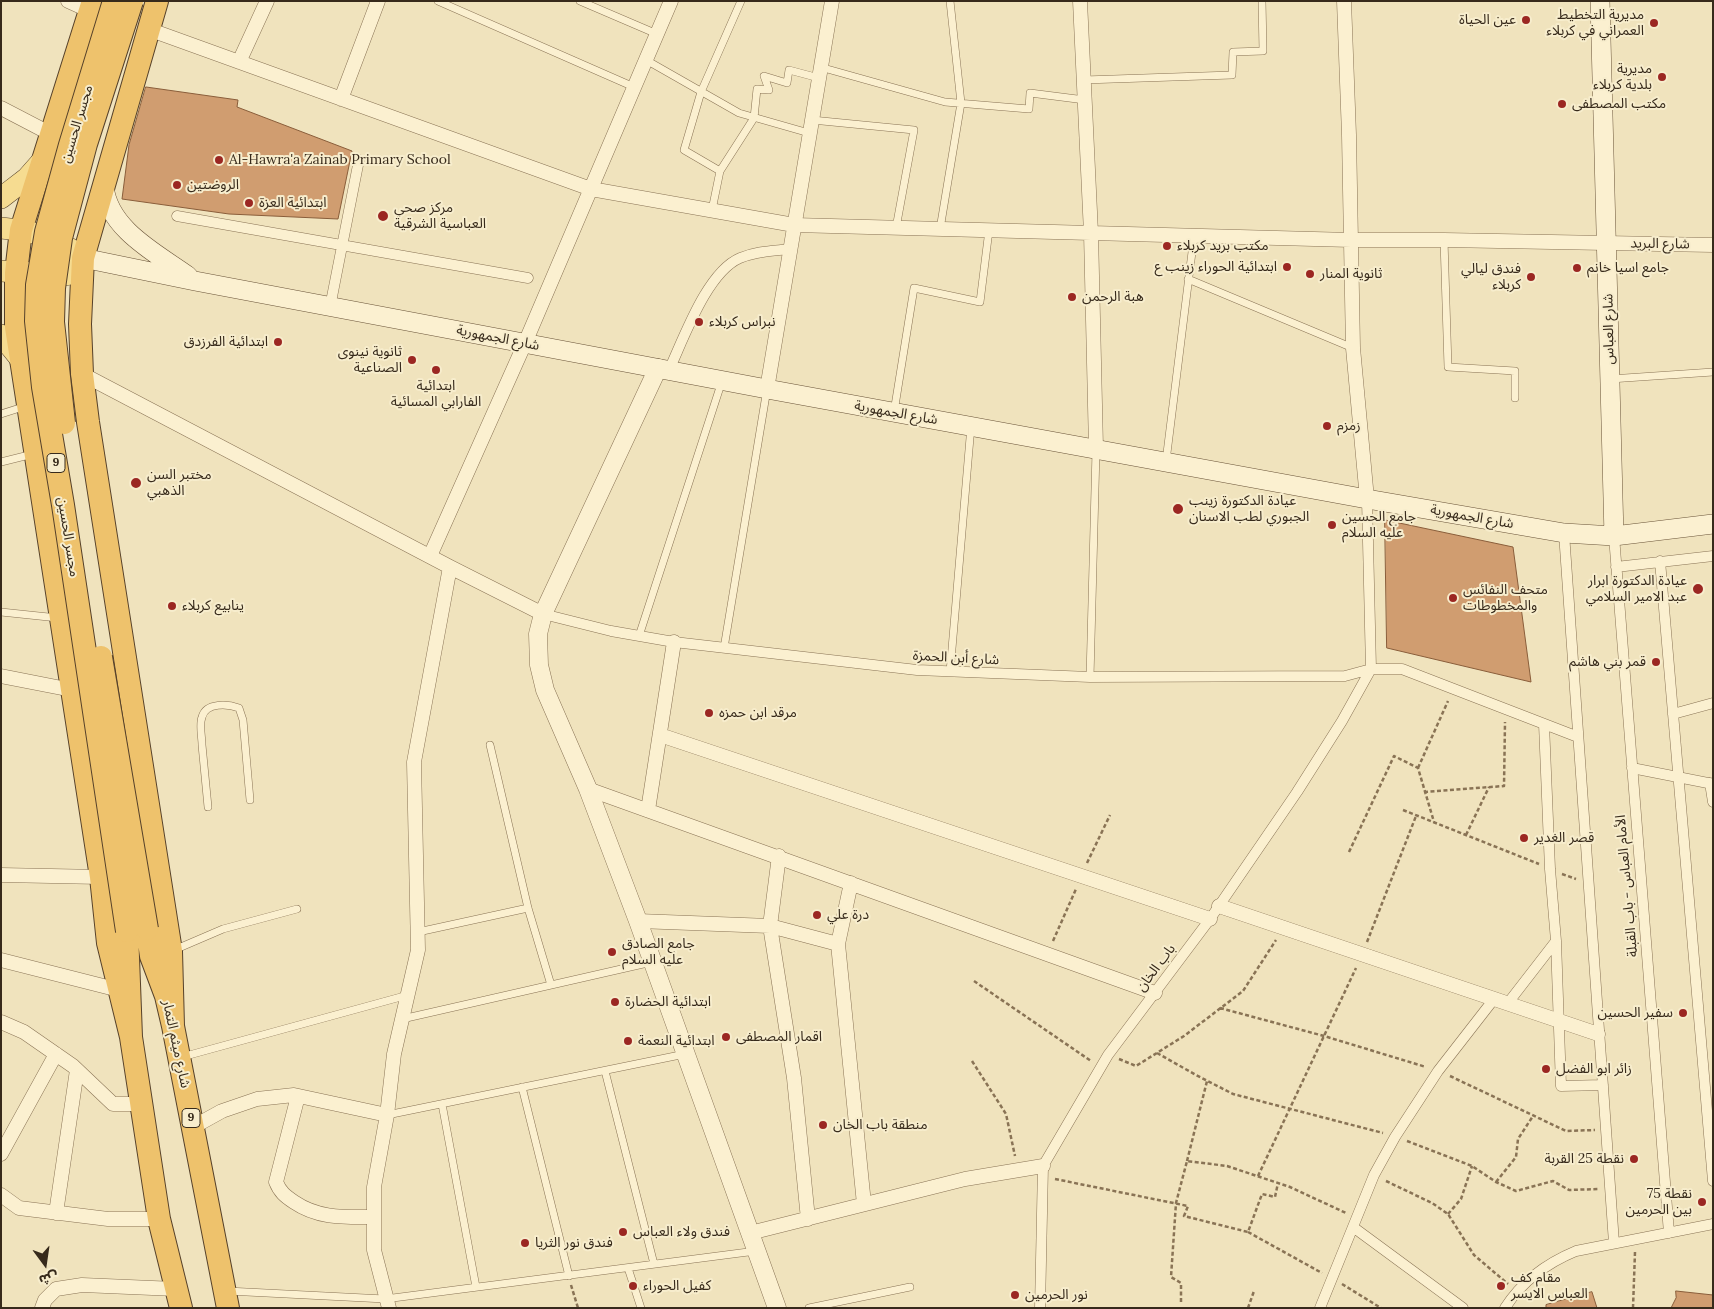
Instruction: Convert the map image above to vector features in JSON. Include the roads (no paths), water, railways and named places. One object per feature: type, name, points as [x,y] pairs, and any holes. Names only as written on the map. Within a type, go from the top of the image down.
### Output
[{"type":"highway","name":"مجسر الحسين","points":[[114,1],[70,145],[46,232],[37,285],[36,321],[43,387],[137,930]]},
{"type":"highway","name":"مجسر الحسين","points":[[132,1],[86,144],[60,238],[54,288],[53,322],[74,496],[137,930]]},
{"type":"highway","points":[[157,1],[83,258],[80,324],[82,374],[89,432],[171,951],[173,1026]]},
{"type":"highway","points":[[92,6],[42,161],[11,229],[9,272],[101,877],[108,943],[131,1036]]},
{"type":"highway","name":"شارع ميثم التمار","points":[[137,930],[166,996],[226,1299]]},
{"type":"highway","name":"9","points":[[137,930],[131,1036],[159,1219],[179,1298]]},
{"type":"main road","name":"شارع العباس","points":[[1600,1],[1614,536]]},
{"type":"main road","points":[[1,198],[27,178],[42,161]]},
{"type":"main road","points":[[104,186],[105,198],[109,208],[126,229],[147,247],[195,281]]},
{"type":"main road","points":[[9,272],[66,275],[74,270],[83,258],[67,245],[40,234],[11,229]]},
{"type":"main road","name":"شارع الجمهورية","points":[[83,258],[195,281],[767,389],[1367,499],[1564,533],[1614,536],[1713,524]]},
{"type":"main road","points":[[1,334],[22,361]]},
{"type":"street","points":[[68,1],[92,6]]},
{"type":"street","points":[[239,62],[267,1]]},
{"type":"street","points":[[340,99],[378,1]]},
{"type":"street","points":[[430,556],[525,343],[671,1]]},
{"type":"street","points":[[767,389],[832,1]]},
{"type":"street","points":[[1080,1],[1091,233],[1096,448]]},
{"type":"street","points":[[1344,1],[1353,348],[1367,499],[1371,669]]},
{"type":"street","name":"شارع البريد","points":[[148,29],[591,189],[794,225],[1351,240],[1607,242],[1713,245]]},
{"type":"street","points":[[1,108],[51,134]]},
{"type":"street","points":[[330,306],[359,160]]},
{"type":"street","points":[[176,216],[528,278]]},
{"type":"street","points":[[777,1308],[638,921],[588,789],[545,690],[539,665],[538,634],[543,614],[663,369],[706,290],[738,258],[759,252],[790,250]]},
{"type":"street","points":[[82,374],[543,614]]},
{"type":"street","points":[[1564,533],[1614,1243]]},
{"type":"street","name":"الأمام العباس - باب القبلة","points":[[1614,536],[1669,1233]]},
{"type":"street","points":[[1616,567],[1713,556]]},
{"type":"street","points":[[1660,561],[1713,1181]]},
{"type":"street","points":[[387,1303],[374,1250],[374,1188],[387,1115],[394,1054],[418,950],[414,762],[450,567]]},
{"type":"street","name":"شارع أبن الحمزة","points":[[543,614],[611,631],[674,642],[917,670],[1090,678],[1345,676],[1371,669],[1402,669],[1578,737]]},
{"type":"street","points":[[648,810],[674,642]]},
{"type":"street","name":"باب الخان","points":[[1040,1308],[1043,1171],[1108,1055],[1210,919],[1297,792],[1342,722],[1371,669]]},
{"type":"street","points":[[1,676],[72,690]]},
{"type":"street","points":[[1673,714],[1713,703]]},
{"type":"street","points":[[1544,724],[1550,869],[1556,941],[1561,1086],[1603,1085]]},
{"type":"street","points":[[660,735],[1210,919]]},
{"type":"street","points":[[1632,768],[1711,784],[1713,802]]},
{"type":"street","points":[[588,789],[779,856],[1155,993]]},
{"type":"street","points":[[779,856],[770,926],[794,1078],[808,1219]]},
{"type":"street","points":[[1,875],[101,877]]},
{"type":"street","points":[[851,883],[838,944],[864,1204]]},
{"type":"street","points":[[1219,906],[1598,1034]]},
{"type":"street","points":[[638,921],[770,926],[838,944]]},
{"type":"street","points":[[1320,1308],[1374,1175],[1438,1071],[1556,941]]},
{"type":"street","points":[[1,960],[119,990]]},
{"type":"street","points":[[1,1022],[24,1032],[56,1054],[77,1070],[113,1104],[142,1104]]},
{"type":"street","points":[[1,1154],[56,1054]]},
{"type":"street","points":[[1703,1066],[1713,1075]]},
{"type":"street","points":[[56,1213],[77,1070]]},
{"type":"street","points":[[192,1126],[222,1111],[257,1099],[298,1096],[387,1115]]},
{"type":"street","points":[[298,1096],[276,1182],[280,1192],[304,1208],[322,1215],[374,1217]]},
{"type":"street","points":[[750,1233],[965,1179],[1018,1170],[1043,1171]]},
{"type":"street","points":[[1,1195],[19,1208],[108,1219],[159,1219]]},
{"type":"street","points":[[1354,1223],[1463,1308]]},
{"type":"street","points":[[1505,1308],[1517,1291],[1542,1269],[1576,1251],[1713,1224]]},
{"type":"street","points":[[42,1308],[45,1300],[56,1288],[82,1285],[179,1298]]},
{"type":"lane","points":[[438,1],[634,86]]},
{"type":"lane","points":[[580,1],[657,34]]},
{"type":"lane","points":[[720,170],[684,150],[701,92],[741,1]]},
{"type":"lane","points":[[940,229],[960,103],[950,1]]},
{"type":"lane","points":[[1084,80],[1232,76],[1233,52],[1263,51],[1262,1]]},
{"type":"lane","points":[[646,60],[739,114],[754,118],[810,127],[914,130],[896,228]]},
{"type":"lane","points":[[712,210],[720,170],[754,118],[757,89],[769,90],[764,76],[787,83],[789,70],[820,73],[945,102],[1029,109],[1030,93],[1084,100]]},
{"type":"lane","points":[[894,412],[914,288],[980,302],[990,230]]},
{"type":"lane","points":[[1166,462],[1194,236]]},
{"type":"lane","points":[[1444,240],[1448,367],[1515,371],[1515,398]]},
{"type":"lane","points":[[1188,278],[1353,348]]},
{"type":"lane","points":[[1610,379],[1713,372]]},
{"type":"lane","points":[[639,636],[722,380]]},
{"type":"lane","points":[[724,648],[767,389]]},
{"type":"lane","points":[[1,414],[28,406]]},
{"type":"lane","points":[[950,672],[971,426]]},
{"type":"lane","points":[[1090,678],[1096,448]]},
{"type":"lane","points":[[1,462],[36,454]]},
{"type":"lane","points":[[1,612],[61,618]]},
{"type":"lane","points":[[208,807],[202,717],[207,709],[218,705],[230,705],[239,708],[243,720],[250,800]]},
{"type":"lane","points":[[490,745],[528,908],[551,985]]},
{"type":"lane","points":[[418,932],[528,908]]},
{"type":"lane","points":[[171,951],[223,929],[297,909]]},
{"type":"lane","points":[[402,1019],[652,962]]},
{"type":"lane","points":[[179,1058],[408,995]]},
{"type":"lane","points":[[387,1115],[686,1054]]},
{"type":"lane","points":[[605,1071],[654,1264]]},
{"type":"lane","points":[[522,1088],[568,1276]]},
{"type":"lane","points":[[442,1104],[476,1287]]},
{"type":"lane","points":[[226,1299],[387,1303],[476,1287],[756,1251]]},
{"type":"lane","points":[[628,1268],[641,1308]]},
{"type":"lane","points":[[809,1308],[910,1287]]},
{"type":"place","name":"عين الحياة","points":[[1526,20]]},
{"type":"place","name":"مديرية التخطيط العمراني في كربلاء","points":[[1654,23]]},
{"type":"place","name":"مديرية بلدية كربلاء","points":[[1662,77]]},
{"type":"place","name":"مكتب المصطفى","points":[[1562,104]]},
{"type":"place","name":"Al-Hawra'a Zainab Primary School","points":[[219,160]]},
{"type":"place","name":"الروضتين","points":[[177,185]]},
{"type":"place","name":"ابتدائية العزة","points":[[249,203]]},
{"type":"place","name":"مركز صحي العباسية الشرقية","points":[[383,216]]},
{"type":"place","name":"مكتب بريد كربلاء","points":[[1167,246]]},
{"type":"place","name":"ابتدائية الحوراء زينب ع","points":[[1287,267]]},
{"type":"place","name":"جامع اسيا خانم","points":[[1577,268]]},
{"type":"place","name":"ثانوية المنار","points":[[1310,274]]},
{"type":"place","name":"فندق ليالي كربلاء","points":[[1531,277]]},
{"type":"place","name":"هبة الرحمن","points":[[1072,297]]},
{"type":"place","name":"نبراس كربلاء","points":[[699,322]]},
{"type":"place","name":"ابتدائية الفرزدق","points":[[278,342]]},
{"type":"place","name":"ثانوية نينوى الصناعية","points":[[412,360]]},
{"type":"place","name":"ابتدائية الفارابي المسائية","points":[[436,370]]},
{"type":"place","name":"زمزم","points":[[1327,426]]},
{"type":"place","name":"مختبر السن الذهبي","points":[[136,483]]},
{"type":"place","name":"عيادة الدكتورة زينب الجبوري لطب الاسنان","points":[[1178,509]]},
{"type":"place","name":"جامع الحسين عليه السلام","points":[[1332,525]]},
{"type":"place","name":"عيادة الدكتورة ابرار عبد الامير السلامي","points":[[1698,589]]},
{"type":"place","name":"متحف النفائس والمخطوطات","points":[[1453,598]]},
{"type":"place","name":"ينابيع كربلاء","points":[[172,606]]},
{"type":"place","name":"قمر بني هاشم","points":[[1656,662]]},
{"type":"place","name":"مرقد ابن حمزه","points":[[709,713]]},
{"type":"place","name":"قصر الغدير","points":[[1524,838]]},
{"type":"place","name":"درة علي","points":[[817,915]]},
{"type":"place","name":"جامع الصادق عليه السلام","points":[[612,952]]},
{"type":"place","name":"ابتدائية الحضارة","points":[[615,1002]]},
{"type":"place","name":"سفير الحسين","points":[[1683,1013]]},
{"type":"place","name":"اقمار المصطفى","points":[[726,1037]]},
{"type":"place","name":"ابتدائية النعمة","points":[[628,1041]]},
{"type":"place","name":"زائر ابو الفضل","points":[[1546,1069]]},
{"type":"place","name":"منطقة باب الخان","points":[[823,1125]]},
{"type":"place","name":"نقطة 25 القربة","points":[[1634,1159]]},
{"type":"place","name":"نقطة 75 بين الحرمين","points":[[1702,1202]]},
{"type":"place","name":"فندق ولاء العباس","points":[[623,1232]]},
{"type":"place","name":"فندق نور الثريا","points":[[525,1243]]},
{"type":"place","name":"كفيل الحوراء","points":[[633,1286]]},
{"type":"place","name":"مقام كف العباس الايسر","points":[[1501,1286]]},
{"type":"place","name":"نور الحرمين","points":[[1015,1295]]}]
